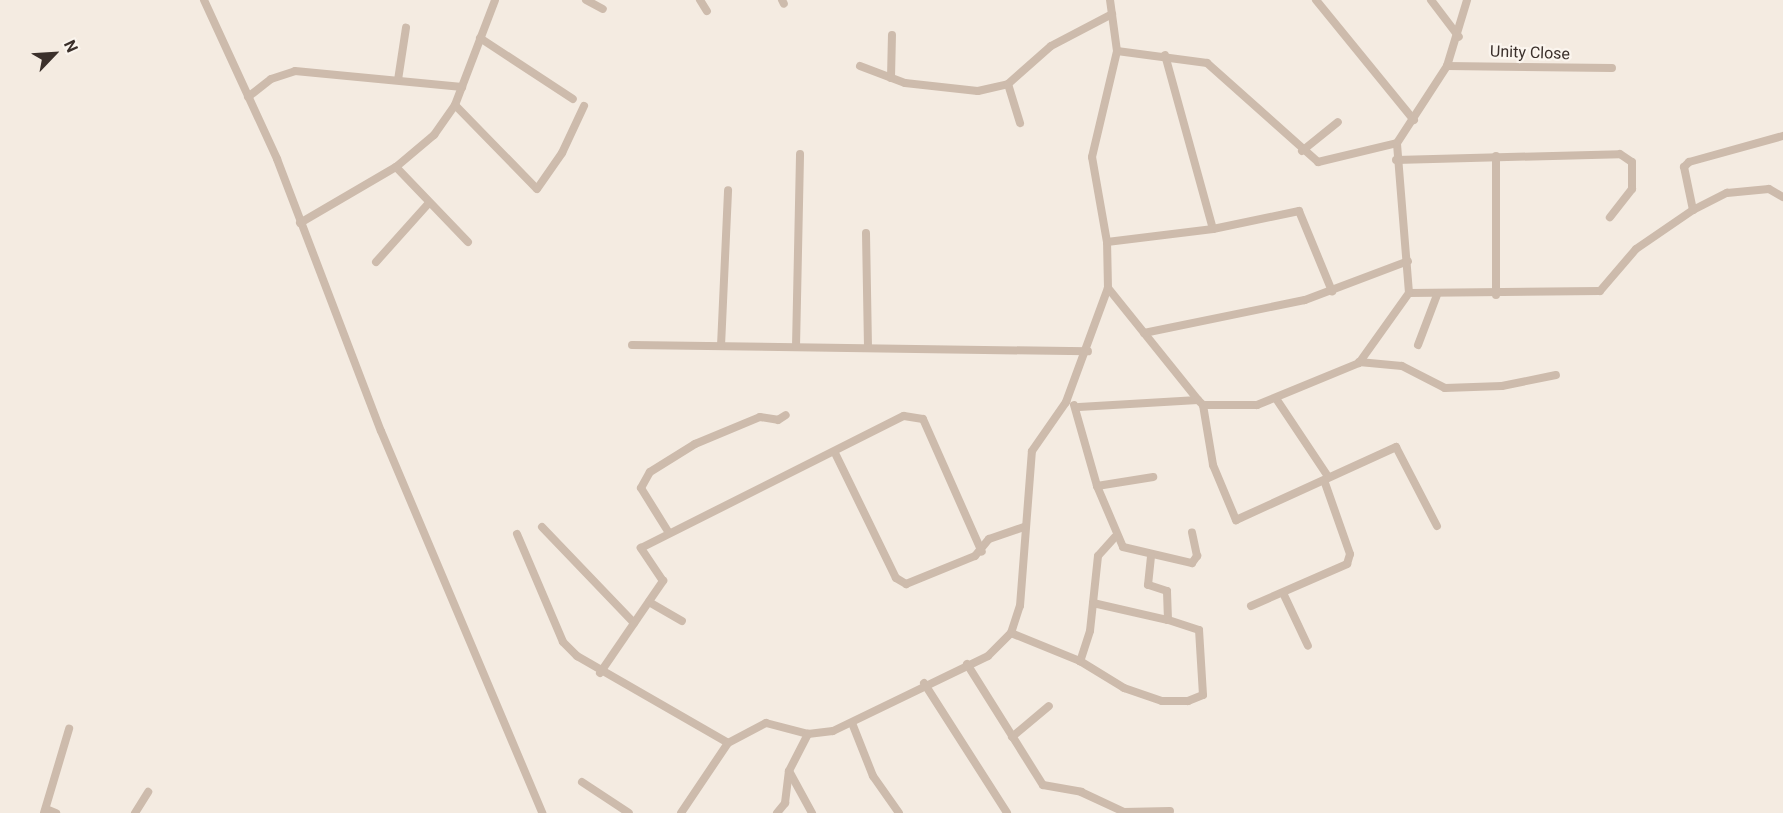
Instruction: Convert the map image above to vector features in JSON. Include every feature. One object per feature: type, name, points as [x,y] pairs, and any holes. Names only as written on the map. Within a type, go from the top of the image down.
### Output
[{"type":"street","points":[[204,0],[300,223],[542,813]]},
{"type":"street","points":[[300,223],[396,167],[434,135],[455,105],[495,0]]},
{"type":"street","points":[[586,0],[603,9]]},
{"type":"street","points":[[700,0],[707,11]]},
{"type":"street","points":[[681,813],[728,743],[765,723],[808,734],[852,723],[924,683],[988,656],[1011,633],[1020,606],[1024,527],[1032,451],[1066,402],[1088,351],[1108,288],[1107,242],[1092,157],[1117,51],[1110,0]]},
{"type":"street","points":[[1316,0],[1414,120]]},
{"type":"street","points":[[1431,0],[1459,37]]},
{"type":"street","points":[[1359,363],[1409,293],[1408,261],[1396,160],[1398,142],[1447,66],[1459,37],[1467,0]]},
{"type":"street","points":[[860,66],[891,78],[978,91],[1008,84],[1051,46],[1112,14]]},
{"type":"street","points":[[398,80],[406,28]]},
{"type":"street","points":[[891,35],[891,78]]},
{"type":"street","points":[[480,38],[573,99]]},
{"type":"street","points":[[1117,51],[1165,55],[1207,63],[1302,151],[1318,162],[1332,161],[1398,142]]},
{"type":"street","points":[[1165,55],[1213,229]]},
{"type":"street","name":"Unity Close","points":[[1447,66],[1612,68]]},
{"type":"street","points":[[248,98],[271,79],[295,71],[462,87]]},
{"type":"street","points":[[1008,84],[1020,123]]},
{"type":"street","points":[[455,105],[537,189],[562,153],[584,106]]},
{"type":"street","points":[[1302,151],[1338,122]]},
{"type":"street","points":[[1693,210],[1684,168],[1689,162],[1783,136]]},
{"type":"street","points":[[796,347],[800,154]]},
{"type":"street","points":[[1396,160],[1496,156],[1628,158],[1633,169],[1630,196],[1610,216]]},
{"type":"street","points":[[1496,156],[1496,295]]},
{"type":"street","points":[[396,167],[468,242]]},
{"type":"street","points":[[1409,293],[1496,295],[1600,291],[1636,249],[1693,210],[1727,193],[1769,189],[1783,197]]},
{"type":"street","points":[[721,346],[728,190]]},
{"type":"street","points":[[376,262],[429,203]]},
{"type":"street","points":[[1107,242],[1213,229],[1299,211],[1332,291]]},
{"type":"street","points":[[866,232],[868,348]]},
{"type":"street","points":[[1144,333],[1332,291],[1408,261]]},
{"type":"street","points":[[1108,288],[1200,402],[1213,465],[1236,520],[1396,447],[1437,526]]},
{"type":"street","points":[[1418,345],[1437,295]]},
{"type":"street","points":[[632,345],[1088,351]]},
{"type":"street","points":[[1066,402],[1078,407],[1277,400],[1359,363],[1402,366],[1444,388],[1502,386],[1556,375]]},
{"type":"street","points":[[1251,606],[1331,575],[1350,554],[1325,478],[1277,400]]},
{"type":"street","points":[[1078,407],[1080,438],[1115,537],[1123,547],[1151,556],[1196,561],[1192,533]]},
{"type":"street","points":[[669,533],[645,500],[642,479],[695,444],[760,417],[778,420],[786,415]]},
{"type":"street","points":[[600,673],[663,581],[641,549],[669,533],[835,453],[904,416],[923,419],[982,552]]},
{"type":"street","points":[[835,453],[900,582],[910,585],[982,552],[989,539],[1024,527]]},
{"type":"street","points":[[1097,486],[1153,477]]},
{"type":"street","points":[[542,527],[634,623]]},
{"type":"street","points":[[517,534],[562,642],[600,673],[728,743]]},
{"type":"street","points":[[1080,661],[1093,603],[1098,556],[1115,537]]},
{"type":"street","points":[[1151,556],[1149,585],[1167,591],[1168,620]]},
{"type":"street","points":[[1284,595],[1308,646]]},
{"type":"street","points":[[649,602],[682,621]]},
{"type":"street","points":[[1011,633],[1080,661],[1124,688],[1161,701],[1199,697],[1199,630],[1168,620],[1093,603]]},
{"type":"street","points":[[967,664],[1044,784],[1081,792],[1124,812],[1170,811]]},
{"type":"street","points":[[924,683],[1007,813]]},
{"type":"street","points":[[1012,737],[1049,706]]},
{"type":"street","points":[[852,723],[873,777],[899,813]]},
{"type":"street","points":[[56,813],[45,811],[69,729]]},
{"type":"street","points":[[777,813],[785,802],[789,771],[808,734]]},
{"type":"street","points":[[789,771],[812,813]]},
{"type":"street","points":[[582,782],[629,813]]},
{"type":"street","points":[[135,813],[148,792]]}]
